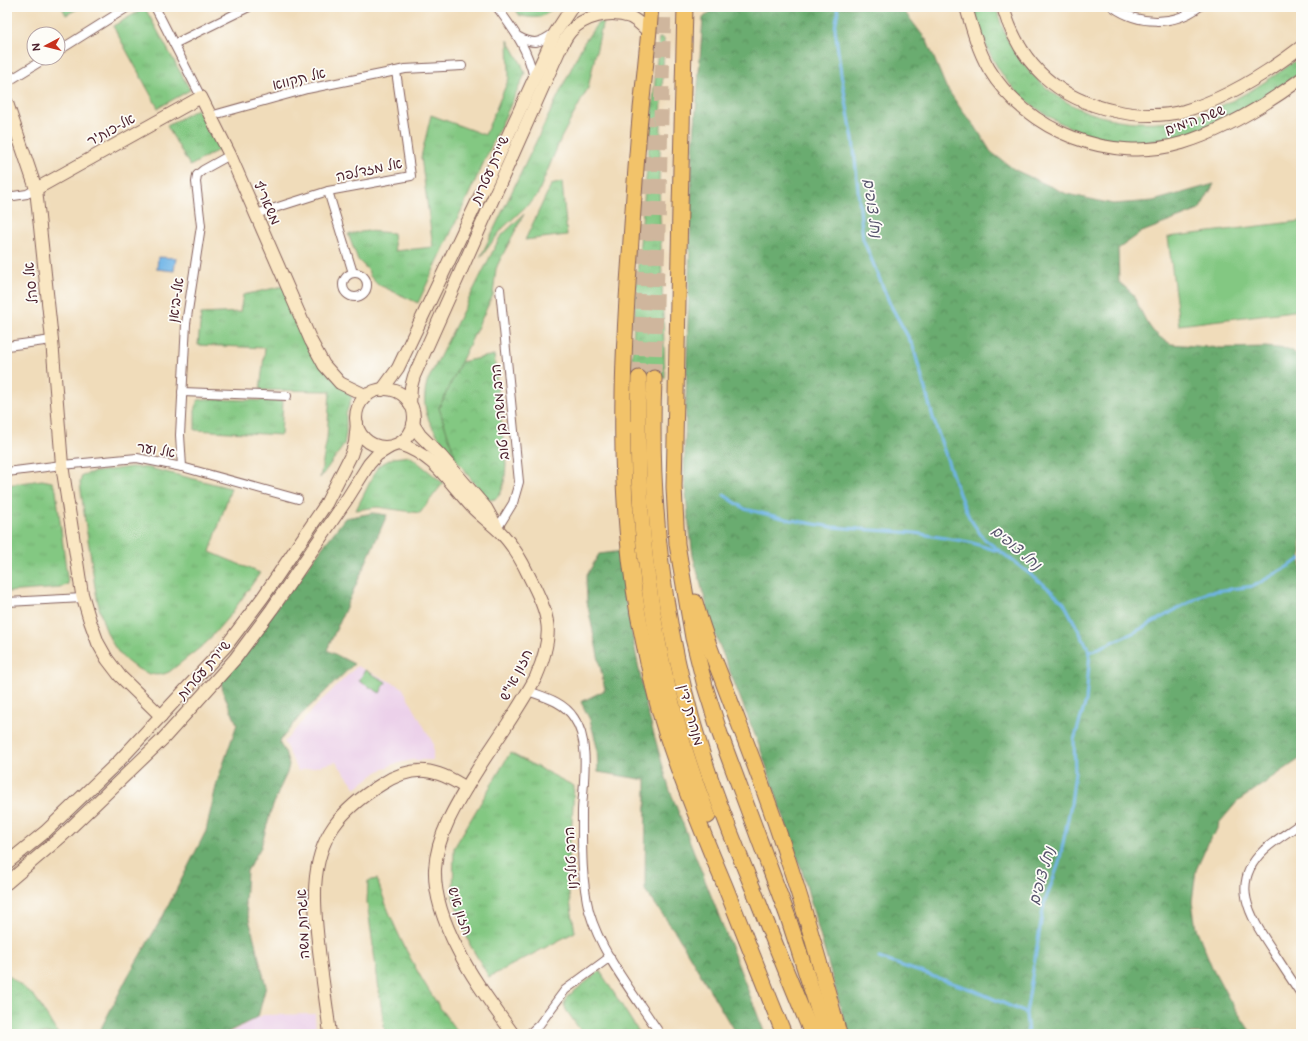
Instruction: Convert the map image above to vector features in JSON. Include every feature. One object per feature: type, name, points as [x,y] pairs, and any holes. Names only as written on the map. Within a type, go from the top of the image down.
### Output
[{"type":"highway","points":[[651,7],[640,118],[622,373],[625,516],[638,613],[655,692],[671,748],[702,830],[784,1034]]},
{"type":"highway","points":[[685,7],[674,487],[677,544],[693,638],[705,686],[725,748],[788,917],[826,1034]]},
{"type":"highway","name":"מנהרת ידין","points":[[794,1034],[704,806],[687,755],[671,698],[653,615],[645,559],[638,463],[638,413],[647,378],[660,558],[669,619],[687,701],[701,751],[718,801],[812,1034]]},
{"type":"highway","points":[[674,487],[699,618],[783,843],[820,963],[839,1034]]},
{"type":"street","points":[[66,46],[128,7]]},
{"type":"street","name":"משאריף","points":[[155,7],[230,154],[311,341],[324,365],[340,383],[367,396]]},
{"type":"street","points":[[174,44],[249,7]]},
{"type":"street","points":[[497,7],[526,49],[531,62],[534,78]]},
{"type":"street","name":"שיירת עטרות","points":[[382,390],[398,368],[486,184],[534,78],[556,33],[572,7]]},
{"type":"street","name":"ששת הימים","points":[[966,7],[980,52],[989,69],[1003,87],[1021,106],[1051,128],[1091,143],[1119,148],[1141,149],[1161,148],[1181,143],[1222,128],[1266,104],[1301,80]]},
{"type":"street","name":"ששת הימים","points":[[1004,7],[1012,32],[1020,47],[1027,57],[1051,83],[1072,97],[1088,104],[1106,110],[1131,115],[1150,116],[1167,114],[1184,111],[1207,102],[1263,74],[1301,47]]},
{"type":"street","points":[[1113,7],[1130,17],[1154,21],[1169,20],[1187,14],[1199,7]]},
{"type":"street","name":"שיירת עטרות","points":[[410,405],[411,387],[414,376],[568,34],[588,19],[607,14],[616,14],[631,18],[649,32]]},
{"type":"street","points":[[518,37],[532,43],[546,39],[556,33]]},
{"type":"street","points":[[7,82],[33,66]]},
{"type":"street","name":"אל תקווא","points":[[210,116],[307,89],[405,69],[462,66]]},
{"type":"street","name":"אל מזדלפה","points":[[256,214],[328,191],[411,176],[396,71]]},
{"type":"street","name":"אל-כות'ר","points":[[36,189],[201,97]]},
{"type":"street","name":"אל סהל","points":[[7,103],[36,189],[52,340],[62,465],[84,598],[93,628],[106,659],[120,676],[161,716]]},
{"type":"street","name":"אל-ביאן","points":[[182,468],[180,435],[186,324],[200,226],[196,182],[197,175],[230,154]]},
{"type":"street","points":[[7,197],[27,194],[36,189]]},
{"type":"street","points":[[328,191],[353,273]]},
{"type":"street","name":"הרב משה בן טוב","points":[[497,529],[513,504],[518,482],[500,289]]},
{"type":"street","points":[[7,346],[52,340]]},
{"type":"street","points":[[391,390],[399,393],[410,405],[414,414],[413,424],[411,432],[406,439],[394,445],[381,447],[372,444],[359,432],[356,416],[358,408],[367,396],[374,392],[391,390]]},
{"type":"street","points":[[182,392],[287,396]]},
{"type":"street","name":"שיירת עטרות","points":[[7,863],[45,832],[107,772],[226,646],[263,597],[326,504],[351,455],[355,442],[357,423]]},
{"type":"street","name":"חזון אי\"ש","points":[[413,424],[420,435],[441,456],[486,508],[497,529]]},
{"type":"street","name":"שיירת עטרות","points":[[7,884],[62,836],[163,739],[235,658],[272,609],[369,464],[377,455],[394,445]]},
{"type":"street","name":"חזון אי\"ש","points":[[394,445],[415,449],[432,461],[473,508],[497,529],[513,547],[519,557],[540,596],[547,616],[548,636],[545,652],[538,672],[528,691],[466,788]]},
{"type":"street","name":"אל וער","points":[[7,472],[137,458],[298,498]]},
{"type":"street","points":[[7,602],[84,598]]},
{"type":"street","name":"הרב טולדנו","points":[[528,691],[557,703],[568,710],[580,729],[584,756],[582,829],[584,880],[589,910],[598,937],[660,1034]]},
{"type":"street","name":"אגרות משה","points":[[330,1034],[315,922],[314,903],[318,861],[327,838],[342,817],[360,799],[400,774],[411,771],[442,774],[453,779],[466,788]]},
{"type":"street","name":"חזון איש","points":[[466,788],[450,820],[438,852],[436,868],[437,895],[445,921],[458,951],[471,973],[513,1034]]},
{"type":"street","points":[[1301,823],[1264,850],[1257,859],[1247,877],[1246,896],[1248,907],[1256,925],[1301,994]]},
{"type":"street","points":[[529,1034],[539,1025],[565,990],[610,957]]},
{"type":"shaded area","points":[[357,666],[402,687],[433,743],[433,760],[413,760],[394,764],[377,772],[356,788],[336,762],[298,771],[284,742],[319,703]]},
{"type":"shaded area","points":[[315,1014],[316,1034],[227,1034],[263,1015]]},
{"type":"green space","points":[[62,7],[81,7],[66,15]]},
{"type":"green space","points":[[514,7],[554,7],[546,14],[535,17],[520,16]]},
{"type":"green space","points":[[716,7],[901,7],[927,41],[946,87],[963,112],[975,126],[991,152],[1015,170],[1067,194],[1113,204],[1153,201],[1214,184],[1199,210],[1142,232],[1118,249],[1119,282],[1132,293],[1146,321],[1153,331],[1171,344],[1220,348],[1265,347],[1288,349],[1301,357],[1301,758],[1237,802],[1220,822],[1215,833],[1211,837],[1196,870],[1192,902],[1196,928],[1212,967],[1229,999],[1252,1034],[848,1034],[802,871],[760,748],[715,634],[693,556],[684,474],[692,163],[703,18]]},
{"type":"green space","points":[[973,7],[996,7],[1005,34],[1015,52],[1031,73],[1049,90],[1070,104],[1085,111],[1119,120],[1136,122],[1170,121],[1202,114],[1232,101],[1260,85],[1301,57],[1301,72],[1244,108],[1214,124],[1182,136],[1156,141],[1129,142],[1103,138],[1076,130],[1052,118],[1030,103],[1010,84],[988,50]]},
{"type":"green space","points":[[145,8],[190,90],[158,108],[113,26]]},
{"type":"green space","points":[[603,21],[588,88],[561,138],[537,196],[503,228],[480,258],[583,44],[597,24]]},
{"type":"green space","points":[[659,38],[664,39],[659,181],[665,378],[631,374],[637,275]]},
{"type":"green space","points":[[508,40],[522,65],[525,74],[418,303],[377,284],[370,276],[368,270],[358,260],[348,234],[368,231],[393,233],[395,251],[433,247],[421,157],[431,115],[485,135],[509,78]]},
{"type":"green space","points":[[197,109],[220,149],[190,166],[167,126]]},
{"type":"green space","points":[[562,182],[567,235],[525,240],[551,185]]},
{"type":"green space","points":[[524,214],[496,269],[493,295],[439,408],[456,459],[436,432],[427,415],[425,394],[427,382],[500,237]]},
{"type":"green space","points":[[1301,221],[1301,310],[1179,325],[1168,237]]},
{"type":"green space","points":[[284,286],[325,370],[352,397],[346,414],[344,445],[320,478],[327,438],[330,391],[260,390],[265,348],[198,345],[201,314],[240,312],[243,295]]},
{"type":"green space","points":[[494,355],[506,465],[504,483],[500,494],[497,498],[492,500],[486,499],[456,459],[439,408],[461,362]]},
{"type":"green space","points":[[198,400],[283,401],[281,435],[195,430],[195,407]]},
{"type":"green space","points":[[410,456],[443,483],[420,513],[377,507],[356,510],[378,466],[393,458]]},
{"type":"green space","points":[[131,467],[149,468],[231,488],[210,552],[260,573],[231,614],[206,643],[169,672],[154,675],[140,670],[126,661],[116,649],[108,634],[98,601],[80,483],[82,475]]},
{"type":"green space","points":[[42,480],[52,482],[56,490],[68,584],[60,588],[7,592],[7,485]]},
{"type":"green space","points":[[373,513],[387,515],[327,650],[354,664],[301,715],[279,742],[285,752],[289,765],[270,814],[261,847],[247,871],[245,903],[266,986],[258,1017],[224,1034],[98,1034],[128,976],[163,916],[206,831],[217,782],[237,724],[223,692],[221,680],[345,518]]},
{"type":"green space","points":[[623,551],[625,598],[647,710],[669,788],[765,1034],[736,1034],[676,933],[645,890],[646,780],[598,772],[597,747],[590,720],[581,702],[605,690],[587,602],[586,577],[599,554]]},
{"type":"green space","points":[[365,670],[386,682],[380,693],[359,681]]},
{"type":"green space","points":[[510,753],[574,786],[566,876],[575,932],[489,977],[470,945],[453,898],[454,848]]},
{"type":"green space","points":[[377,879],[392,920],[411,960],[434,998],[459,1034],[385,1034],[367,902],[368,881]]},
{"type":"green space","points":[[600,971],[638,1031],[635,1034],[583,1034],[566,1010],[564,1004],[567,997]]},
{"type":"green space","points":[[7,974],[35,997],[58,1034],[7,1034]]},
{"type":"water","points":[[158,257],[176,258],[174,271],[157,269]]},
{"type":"waterway","name":"נחל צופים","points":[[836,7],[838,11],[835,28],[841,74],[853,139],[863,239],[890,304],[913,346],[934,421],[959,494],[969,517],[983,538],[1048,588],[1064,603],[1090,652],[1086,701],[1074,740],[1075,772],[1071,804],[1059,863],[1044,904],[1026,1013],[1028,1034]]},
{"type":"waterway","points":[[724,495],[745,509],[791,520],[832,527],[915,533],[969,542],[998,551]]},
{"type":"waterway","points":[[1090,652],[1135,632],[1208,592],[1254,586],[1301,559]]},
{"type":"waterway","points":[[879,958],[973,990],[1026,1013]]},
{"type":"tunnel","points":[[654,378],[664,7]]},
{"type":"tunnel","points":[[639,378],[645,268],[646,116]]}]
